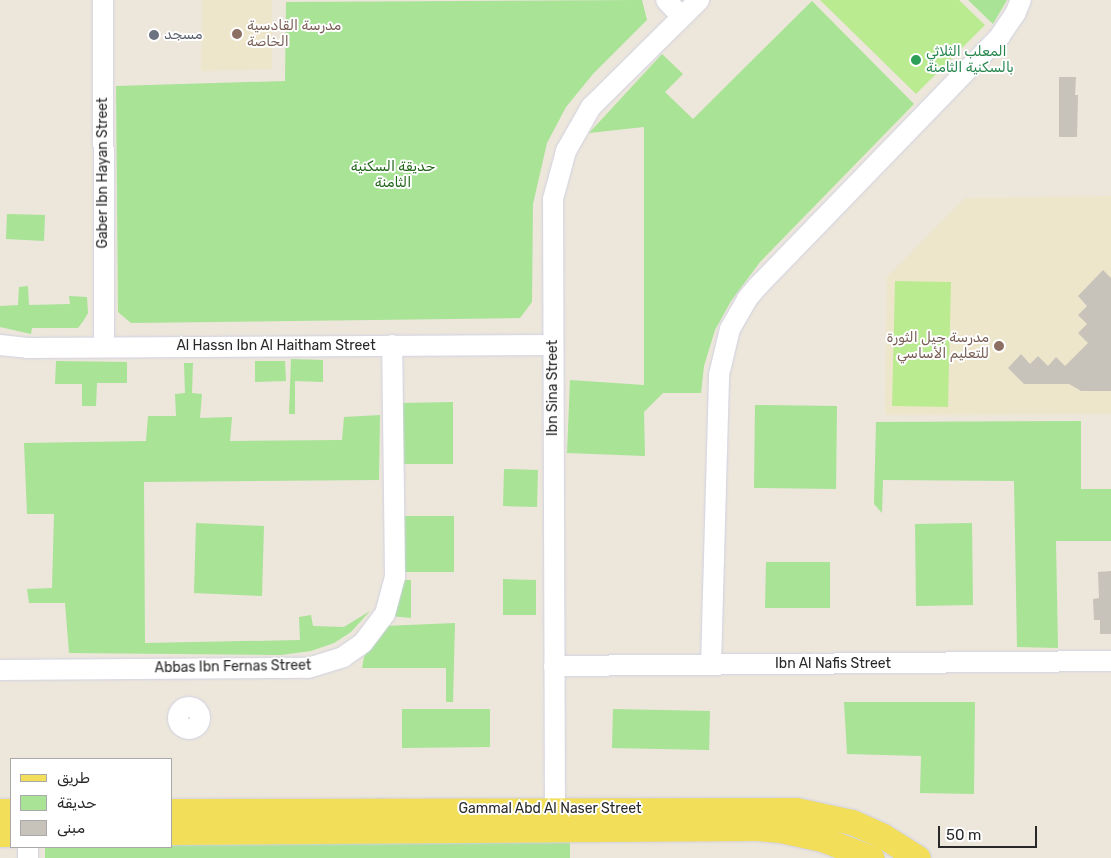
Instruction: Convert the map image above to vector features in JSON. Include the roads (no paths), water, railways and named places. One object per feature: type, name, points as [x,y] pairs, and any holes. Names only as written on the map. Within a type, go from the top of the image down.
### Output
[{"type":"main road","name":"Gammal Abd Al Naser Street","points":[[172,832],[796,810],[852,822],[883,836],[918,858]]},
{"type":"main road","name":"Gammal Abd Al Naser Street","points":[[172,811],[555,819],[780,830],[822,839],[872,858]]},
{"type":"street","name":"Gaber Ibn Hayan Street","points":[[103,0],[104,347]]},
{"type":"street","points":[[666,0],[682,17]]},
{"type":"street","name":"Ibn Sina Street","points":[[555,819],[552,215],[556,182],[566,151],[591,107],[699,0]]},
{"type":"street","points":[[711,664],[719,376],[730,329],[743,306],[758,286],[1000,36],[1015,14],[1021,0]]},
{"type":"street","name":"Al Hassn Ibn Al Haitham Street","points":[[0,344],[27,348],[552,345]]},
{"type":"street","name":"Abbas Ibn Fernas Street","points":[[0,670],[308,668],[337,660],[362,643],[385,614],[395,577],[392,346]]},
{"type":"street","name":"Ibn Al Nafis Street","points":[[554,666],[1111,661]]},
{"type":"place","name":"مدرسة القادسية الخاصة","points":[[237,34]]},
{"type":"place","name":"مسجد","points":[[154,35]]},
{"type":"place","name":"المعلب الثلاثي بالسكنية الثامنة","points":[[916,60]]},
{"type":"place","name":"مدرسة جيل الثورة للتعليم الأساسي","points":[[999,346]]},
{"type":"park label","name":"حديقة السكنية الثامنة","points":[[393,176]]}]
